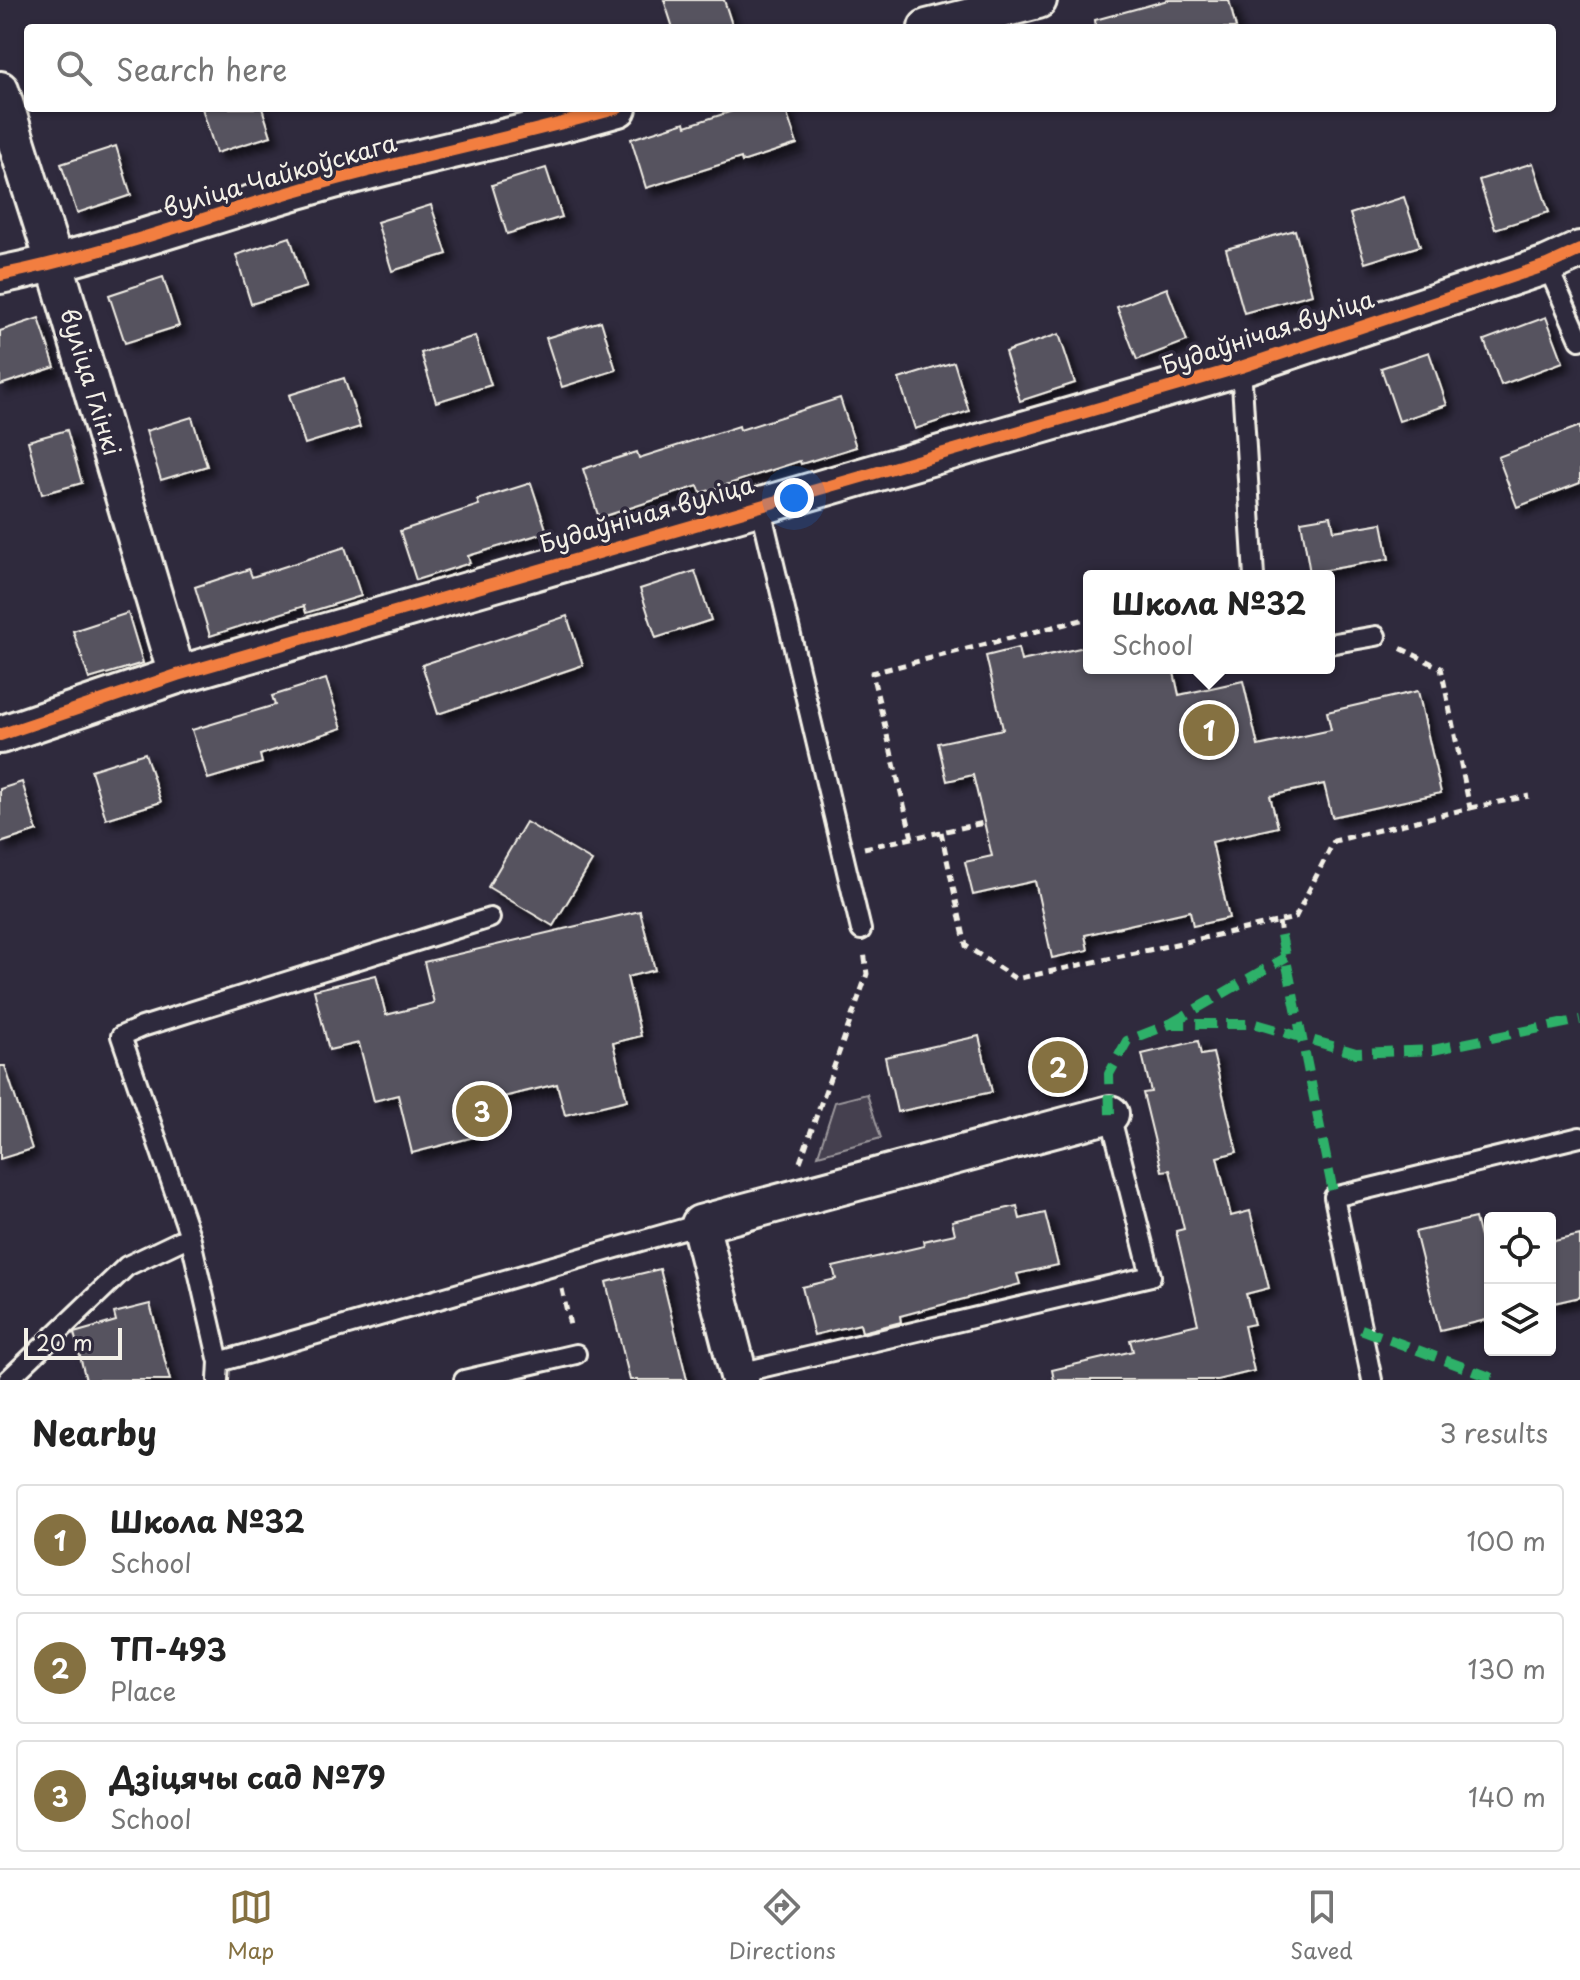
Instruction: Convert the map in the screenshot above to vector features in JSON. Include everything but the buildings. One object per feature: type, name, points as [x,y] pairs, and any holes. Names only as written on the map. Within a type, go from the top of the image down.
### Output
[{"type":"street","points":[[943,24],[1038,0]]},
{"type":"street","name":"вуліца Глінкі","points":[[0,90],[177,675]]},
{"type":"street","name":"вуліца Чайкоўскага","points":[[0,275],[55,264],[308,187],[539,131],[604,112]]},
{"type":"street","name":"Будаўнічая вуліца","points":[[0,735],[177,675],[1241,367],[1547,265],[1580,250]]},
{"type":"street","points":[[739,1377],[700,1224],[1110,1114]]},
{"type":"lane","points":[[1547,265],[1580,340]]},
{"type":"lane","points":[[1241,367],[1254,570]]},
{"type":"lane","points":[[760,505],[861,930]]},
{"type":"lane","points":[[1335,643],[1376,636]]},
{"type":"lane","points":[[490,918],[121,1036],[190,1236],[219,1371],[557,1265],[700,1224]]},
{"type":"lane","points":[[739,1377],[1151,1276],[1110,1114]]},
{"type":"lane","points":[[1372,1380],[1334,1197],[1580,1137]]},
{"type":"lane","points":[[8,1380],[127,1266],[190,1236]]},
{"type":"lane","points":[[464,1380],[576,1354]]},
{"type":"path","points":[[912,838],[872,673],[1083,620]]},
{"type":"path","points":[[1376,636],[1441,668],[1470,808]]},
{"type":"path","points":[[941,832],[966,946],[1016,979],[1295,918],[1334,841],[1529,796]]},
{"type":"path","points":[[844,853],[984,823]]},
{"type":"path","points":[[1279,922],[1281,935]]},
{"type":"path","points":[[786,1200],[867,974],[861,930]]},
{"type":"path","points":[[557,1265],[576,1354]]},
{"type":"shaded area","points":[[867,1094],[881,1138],[818,1155],[835,1102]]},
{"type":"marked path","points":[[1281,935],[1334,1197]]},
{"type":"marked path","points":[[1170,1024],[1286,957]]},
{"type":"marked path","points":[[1110,1114],[1109,1074],[1127,1041],[1170,1024],[1256,1024],[1356,1053],[1433,1050],[1580,1020]]},
{"type":"marked path","points":[[1361,1329],[1498,1380]]},
{"type":"cycle path","points":[[0,275],[115,246],[344,177],[603,112]]},
{"type":"cycle path","points":[[0,735],[177,675],[1241,367],[1547,265],[1580,250]]},
{"type":"place","name":"Школа №32","points":[[1209,730]]},
{"type":"place","name":"ТП-493","points":[[1058,1067]]},
{"type":"place","name":"Дзіцячы сад №79","points":[[482,1111]]}]
